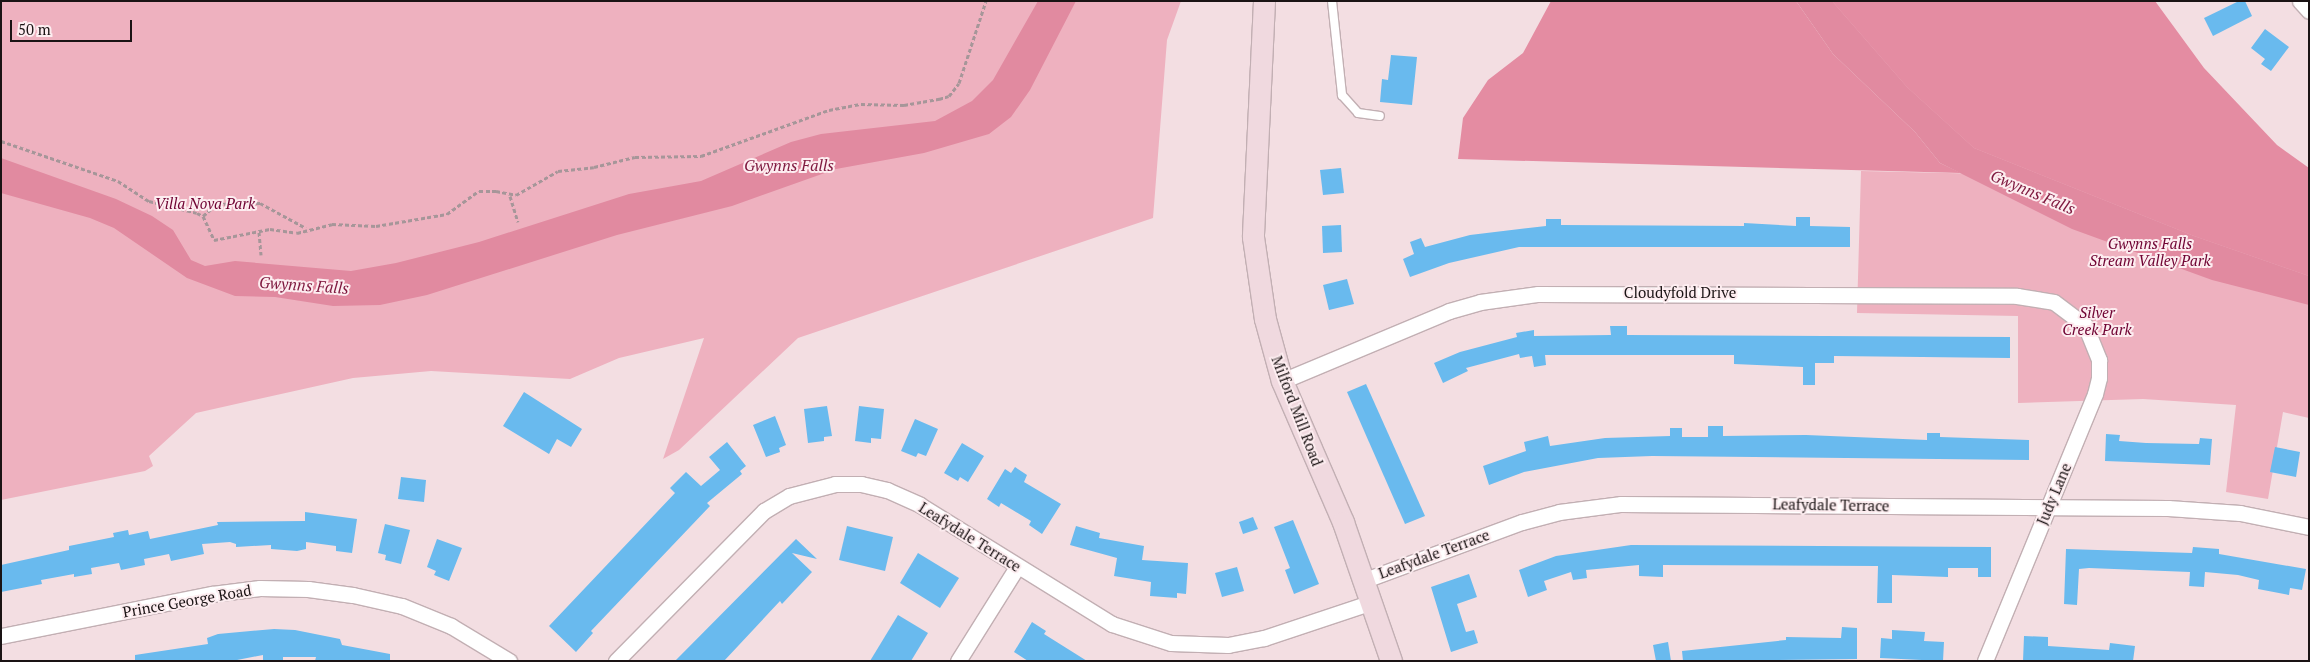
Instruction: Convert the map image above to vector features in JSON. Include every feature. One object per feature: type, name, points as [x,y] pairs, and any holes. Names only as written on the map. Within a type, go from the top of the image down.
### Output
[{"type":"main road","name":"Milford Mill Road","points":[[1264,1],[1253,236],[1265,320],[1282,381],[1365,580],[1391,661]]},
{"type":"street","points":[[2300,1],[2309,11]]},
{"type":"street","name":"Cloudyfold Drive","points":[[1282,381],[1449,311],[1480,302],[1538,294],[2017,296],[2054,302],[2085,325]]},
{"type":"street","name":"Judy Lane","points":[[1986,661],[2095,394],[2099,378],[2099,360],[2085,325]]},
{"type":"street","name":"Leafydale Terrace","points":[[616,661],[743,529],[781,500],[809,489],[835,484],[861,484],[887,490],[920,505],[1017,567],[1112,624],[1141,636],[1199,646],[1228,645],[1264,638],[1372,602]]},
{"type":"street","name":"Leafydale Terrace","points":[[1365,580],[1522,522],[1589,507],[1654,503],[2209,509],[2309,527]]},
{"type":"street","points":[[958,661],[1017,567]]},
{"type":"street","name":"Prince George Road","points":[[1,636],[212,594],[260,588],[308,589],[353,595],[402,606],[451,626],[509,661]]},
{"type":"lane","points":[[1332,1],[1342,95],[1358,113],[1380,116]]},
{"type":"path","points":[[510,196],[558,171],[594,167],[635,157],[701,156],[829,110],[876,103],[912,104],[949,96],[959,83],[972,51],[986,1]]},
{"type":"path","points":[[1,141],[118,182],[149,202],[203,216]]},
{"type":"path","points":[[203,216],[214,240],[260,232],[296,232],[332,224],[360,228],[447,214],[479,191],[496,190],[510,196],[518,222]]},
{"type":"path","points":[[203,216],[217,204],[260,203],[307,229]]},
{"type":"path","points":[[260,232],[261,255]]},
{"type":"green space","name":"Villa Nova Park","points":[[1,1],[1181,1],[1167,40],[1153,218],[798,338],[679,450],[663,459],[704,338],[619,358],[570,379],[431,371],[353,378],[196,413],[149,456],[153,466],[145,471],[1,500]]},
{"type":"green space","name":"Gwynns Falls Stream Valley Park","points":[[1817,1],[2043,1],[2309,193],[2309,418],[2283,412],[2268,499],[2226,492],[2236,405],[2143,399],[2018,403],[2018,316],[1857,313],[1861,171],[1989,174]]},
{"type":"shaded area","points":[[1551,1],[1796,1],[1833,54],[1915,132],[1940,163],[1961,173],[1458,159],[1463,118],[1488,80],[1523,53]]},
{"type":"shaded area","points":[[1832,1],[2155,1],[2204,68],[2277,145],[2309,168],[2309,276],[2194,236],[1974,148],[1907,87]]},
{"type":"water","name":"Gwynns Falls","points":[[1038,1],[1076,1],[1030,90],[1011,117],[989,134],[924,153],[836,169],[732,206],[617,235],[427,295],[380,305],[333,306],[275,297],[235,296],[187,278],[114,228],[90,218],[1,193],[1,158],[116,199],[152,216],[173,230],[191,260],[205,266],[235,261],[351,271],[396,263],[479,242],[629,194],[701,181],[791,142],[821,134],[935,121],[972,101],[993,80]]},
{"type":"water","name":"Gwynns Falls","points":[[1796,1],[1832,1],[1907,87],[1974,148],[2194,236],[2309,276],[2309,305],[2212,280],[2072,229],[1940,163],[1915,132],[1833,54]]},
{"type":"building","points":[[2239,1],[2245,1],[2252,16],[2213,36],[2204,18]]},
{"type":"building","points":[[2265,29],[2289,47],[2271,71],[2261,64],[2265,59],[2251,48]]},
{"type":"building","points":[[1391,55],[1417,57],[1412,105],[1380,102],[1382,79],[1388,80]]},
{"type":"building","points":[[1341,168],[1344,193],[1323,195],[1320,170]]},
{"type":"building","points":[[1796,217],[1810,217],[1810,226],[1850,227],[1850,247],[1519,247],[1449,263],[1410,277],[1403,259],[1414,254],[1410,242],[1421,238],[1425,247],[1470,235],[1546,226],[1546,219],[1561,219],[1561,225],[1744,226],[1744,223],[1796,226]]},
{"type":"building","points":[[1341,225],[1342,252],[1323,253],[1322,226]]},
{"type":"building","points":[[1347,279],[1354,304],[1329,310],[1323,285]]},
{"type":"building","points":[[1610,326],[1627,326],[1627,335],[2010,337],[2010,358],[1834,356],[1834,363],[1815,363],[1815,385],[1803,385],[1803,367],[1734,364],[1734,355],[1545,355],[1546,365],[1534,367],[1532,356],[1520,358],[1519,354],[1466,368],[1468,371],[1443,383],[1434,363],[1460,352],[1517,337],[1516,333],[1534,330],[1534,336],[1611,335]]},
{"type":"building","points":[[1366,384],[1425,516],[1405,524],[1347,392]]},
{"type":"building","points":[[524,392],[582,429],[571,447],[557,439],[549,454],[503,426]]},
{"type":"building","points":[[827,406],[832,436],[824,437],[824,441],[808,443],[804,409]]},
{"type":"building","points":[[859,406],[884,409],[881,439],[871,438],[871,443],[855,441]]},
{"type":"building","points":[[775,416],[786,445],[779,448],[780,452],[766,457],[753,425]]},
{"type":"building","points":[[915,419],[938,429],[926,456],[918,453],[916,457],[901,451]]},
{"type":"building","points":[[1708,426],[1723,426],[1723,436],[1806,435],[1927,440],[1927,433],[1940,433],[1940,437],[2029,440],[2029,460],[1652,456],[1598,458],[1524,472],[1489,485],[1483,466],[1526,451],[1524,442],[1548,436],[1550,446],[1605,438],[1670,436],[1670,428],[1682,428],[1682,437],[1708,437]]},
{"type":"building","points":[[2106,434],[2120,435],[2119,441],[2146,443],[2199,444],[2200,438],[2212,439],[2210,465],[2105,461]]},
{"type":"building","points":[[727,442],[746,466],[740,471],[742,474],[707,503],[710,506],[591,631],[593,633],[576,652],[549,626],[675,493],[670,488],[686,472],[701,486],[720,470],[709,457]]},
{"type":"building","points":[[962,443],[984,456],[968,482],[960,477],[958,481],[944,473]]},
{"type":"building","points":[[2275,447],[2300,452],[2296,477],[2270,472]]},
{"type":"building","points":[[1015,467],[1027,475],[1024,482],[1061,504],[1042,534],[1029,525],[1031,521],[1001,503],[999,507],[987,499],[1005,469],[1011,473]]},
{"type":"building","points":[[401,477],[426,480],[424,502],[398,499]]},
{"type":"building","points":[[305,512],[357,519],[352,553],[336,551],[336,546],[306,542],[306,549],[297,551],[271,549],[271,545],[236,547],[236,544],[230,542],[202,544],[204,554],[171,561],[169,554],[144,559],[145,565],[121,570],[119,563],[91,568],[92,574],[74,577],[74,574],[41,580],[42,584],[1,592],[1,565],[69,550],[69,546],[114,537],[113,533],[128,530],[129,535],[148,531],[150,539],[218,525],[217,522],[305,521]]},
{"type":"building","points":[[1253,517],[1258,529],[1243,534],[1239,522]]},
{"type":"building","points":[[1293,520],[1319,584],[1294,594],[1285,570],[1290,568],[1274,527]]},
{"type":"building","points":[[385,524],[410,530],[401,564],[385,560],[386,555],[378,553]]},
{"type":"building","points":[[847,526],[893,537],[885,571],[839,560]]},
{"type":"building","points":[[1076,526],[1100,533],[1099,538],[1144,546],[1142,560],[1188,563],[1186,594],[1177,593],[1177,598],[1150,596],[1151,582],[1114,576],[1117,558],[1070,545]]},
{"type":"building","points":[[437,539],[462,548],[449,581],[434,575],[436,571],[427,567]]},
{"type":"building","points":[[796,539],[817,559],[792,553],[812,572],[782,604],[780,601],[724,661],[675,661]]},
{"type":"building","points":[[1631,545],[1991,547],[1991,577],[1978,577],[1978,568],[1948,568],[1948,577],[1892,575],[1892,603],[1877,603],[1878,566],[1663,565],[1663,577],[1639,576],[1639,565],[1586,570],[1587,578],[1573,580],[1571,572],[1544,581],[1547,590],[1528,597],[1519,570],[1556,556]]},
{"type":"building","points":[[2193,547],[2219,549],[2219,554],[2306,569],[2302,590],[2290,588],[2289,595],[2258,589],[2259,580],[2238,575],[2205,572],[2204,587],[2189,586],[2190,572],[2089,568],[2079,569],[2077,605],[2064,604],[2066,549],[2192,553]]},
{"type":"building","points":[[918,553],[959,578],[940,608],[900,583]]},
{"type":"building","points":[[1237,567],[1244,591],[1222,597],[1215,573]]},
{"type":"building","points":[[1469,574],[1477,597],[1457,604],[1466,632],[1474,630],[1478,643],[1451,652],[1431,587]]},
{"type":"building","points":[[898,615],[928,633],[911,661],[870,661]]},
{"type":"building","points":[[1032,622],[1046,631],[1044,634],[1087,661],[1028,661],[1014,652]]},
{"type":"building","points":[[1842,627],[1857,628],[1857,659],[1683,661],[1682,651],[1786,640],[1786,637],[1841,638]]},
{"type":"building","points":[[274,629],[295,630],[340,639],[342,645],[390,654],[390,661],[315,661],[316,657],[283,657],[283,661],[263,661],[263,655],[232,661],[135,661],[135,655],[208,644],[207,638],[218,634]]},
{"type":"building","points":[[1892,630],[1925,632],[1924,641],[1944,642],[1943,661],[1880,658],[1881,638],[1892,639]]},
{"type":"building","points":[[2024,636],[2048,637],[2048,646],[2109,650],[2110,643],[2135,646],[2133,661],[2023,661]]},
{"type":"building","points":[[1668,642],[1671,661],[1656,661],[1653,645]]},
{"type":"park label","name":"Silver Creek Park","points":[[2097,320]]}]
